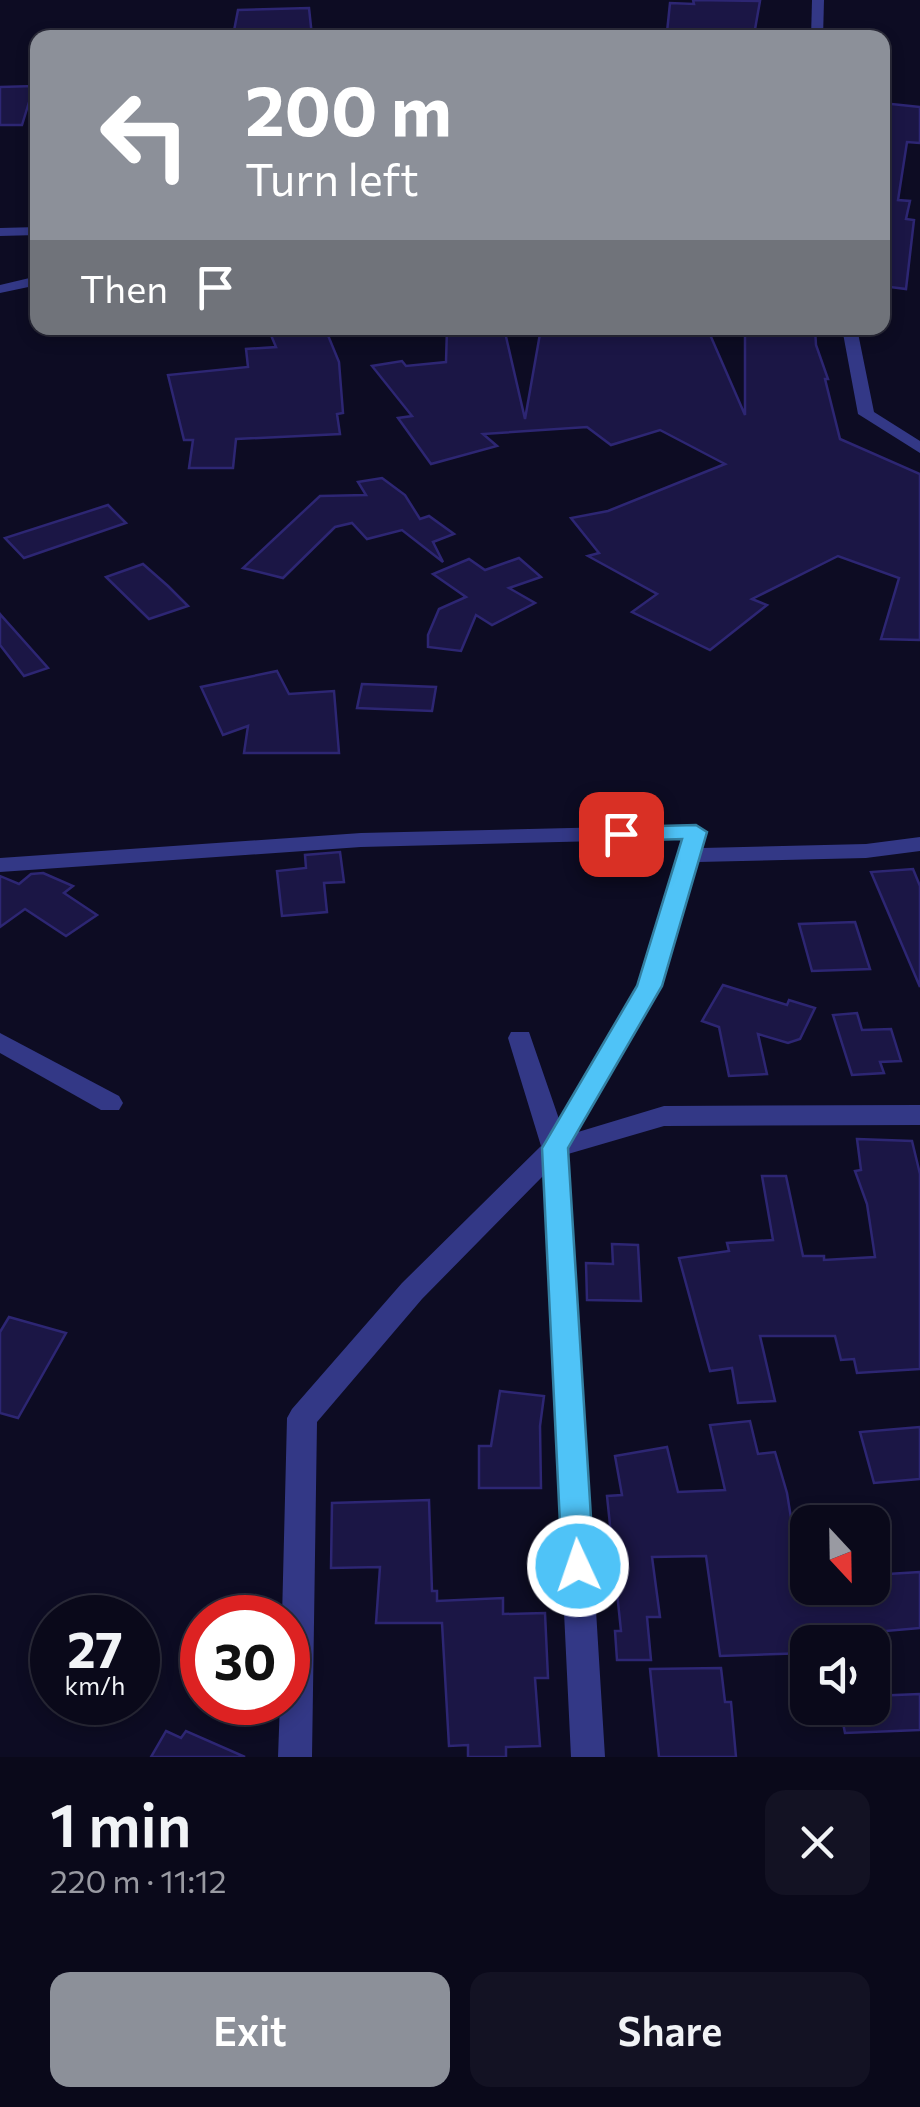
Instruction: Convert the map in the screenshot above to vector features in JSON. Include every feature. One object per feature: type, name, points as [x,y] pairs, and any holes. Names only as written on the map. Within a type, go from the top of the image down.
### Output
[{"type":"street","points":[[817,30],[818,0]]},
{"type":"street","points":[[0,232],[30,231]]},
{"type":"street","points":[[0,289],[30,282]]},
{"type":"street","points":[[850,335],[866,414],[920,448]]},
{"type":"street","points":[[0,865],[361,840],[696,832],[650,986],[555,1148],[412,1291],[302,1418],[294,1757]]},
{"type":"street","points":[[689,856],[866,851],[920,844]]},
{"type":"street","points":[[520,1038],[555,1148],[588,1757]]},
{"type":"street","points":[[0,1042],[110,1103]]},
{"type":"street","points":[[555,1148],[664,1116],[920,1115]]},
{"type":"building","points":[[693,0],[760,1],[755,30],[667,30],[670,3],[694,4]]},
{"type":"building","points":[[309,8],[311,30],[234,30],[238,10]]},
{"type":"building","points":[[30,86],[22,125],[0,125],[0,87]]},
{"type":"building","points":[[890,104],[920,107],[920,143],[907,142],[898,200],[910,201],[906,219],[914,220],[906,289],[890,287]]},
{"type":"building","points":[[271,335],[328,335],[339,362],[343,413],[337,414],[340,434],[236,439],[233,468],[189,468],[193,440],[184,440],[168,375],[248,367],[246,349],[276,347]]},
{"type":"building","points":[[447,335],[506,335],[525,419],[540,335],[710,335],[745,415],[745,335],[815,335],[840,439],[920,474],[920,640],[881,639],[899,578],[838,556],[752,599],[767,605],[710,650],[632,612],[657,594],[588,556],[599,553],[571,518],[608,511],[725,464],[660,430],[611,445],[587,427],[483,434],[497,446],[431,464],[398,418],[412,416],[372,366],[402,361],[406,366],[446,362]]},
{"type":"building","points":[[382,478],[405,495],[420,519],[429,516],[454,534],[433,542],[443,562],[402,530],[367,539],[352,523],[335,527],[283,578],[243,568],[320,496],[366,495],[358,482]]},
{"type":"building","points":[[108,505],[126,523],[24,558],[5,538]]},
{"type":"building","points":[[519,558],[541,577],[509,588],[535,603],[492,625],[476,615],[461,651],[428,647],[428,635],[439,609],[466,597],[433,574],[469,559],[485,570]]},
{"type":"building","points":[[143,564],[188,606],[149,619],[106,577]]},
{"type":"building","points":[[0,614],[48,668],[24,676],[0,645]]},
{"type":"building","points":[[277,671],[289,694],[334,691],[339,753],[244,753],[248,726],[223,735],[201,687]]},
{"type":"building","points":[[362,684],[436,687],[432,711],[357,708]]},
{"type":"building","points":[[340,852],[344,882],[324,883],[327,912],[282,916],[277,871],[306,868],[305,855]]},
{"type":"building","points":[[913,869],[920,886],[920,987],[871,872]]},
{"type":"building","points":[[43,873],[73,886],[64,893],[97,915],[66,936],[25,909],[0,927],[0,876],[19,884],[31,874]]},
{"type":"building","points":[[855,922],[870,969],[812,971],[799,924]]},
{"type":"building","points":[[723,985],[787,1005],[789,1000],[815,1008],[800,1039],[788,1043],[758,1034],[767,1074],[729,1076],[719,1027],[702,1021]]},
{"type":"building","points":[[857,1013],[862,1030],[891,1029],[901,1061],[880,1062],[884,1073],[852,1075],[833,1015]]},
{"type":"building","points":[[857,1139],[912,1141],[920,1174],[920,1369],[857,1373],[854,1359],[841,1360],[835,1336],[760,1336],[775,1401],[738,1403],[732,1368],[710,1371],[679,1258],[729,1251],[727,1243],[773,1240],[762,1176],[786,1176],[803,1256],[824,1256],[824,1260],[875,1257],[867,1204],[855,1171],[861,1170]]},
{"type":"building","points":[[612,1244],[638,1245],[641,1301],[587,1300],[586,1263],[613,1264]]},
{"type":"building","points":[[9,1317],[66,1333],[18,1418],[0,1413],[0,1332]]},
{"type":"building","points":[[500,1391],[544,1396],[540,1426],[541,1488],[479,1488],[479,1446],[491,1446]]},
{"type":"building","points":[[750,1421],[758,1454],[775,1452],[790,1512],[790,1605],[890,1605],[890,1574],[920,1572],[920,1628],[890,1631],[890,1625],[790,1625],[790,1654],[720,1656],[706,1556],[652,1557],[660,1617],[647,1617],[651,1660],[617,1660],[615,1631],[621,1631],[607,1496],[622,1495],[615,1456],[667,1447],[678,1492],[725,1490],[710,1425]]},
{"type":"building","points":[[920,1427],[920,1479],[874,1483],[860,1432]]},
{"type":"building","points":[[429,1500],[432,1591],[437,1591],[437,1601],[503,1598],[503,1614],[545,1613],[548,1678],[535,1678],[540,1746],[506,1747],[506,1757],[468,1757],[468,1745],[449,1746],[442,1623],[376,1623],[380,1567],[331,1568],[332,1503]]},
{"type":"building","points":[[721,1668],[725,1702],[731,1702],[736,1757],[659,1757],[650,1669]]},
{"type":"building","points":[[920,1694],[920,1730],[845,1733],[843,1725],[890,1725],[890,1695]]},
{"type":"building","points":[[166,1731],[181,1738],[186,1731],[245,1757],[151,1757]]},
{"type":"route","points":[[578,1566],[555,1148],[650,986],[696,832],[621,834]]}]
